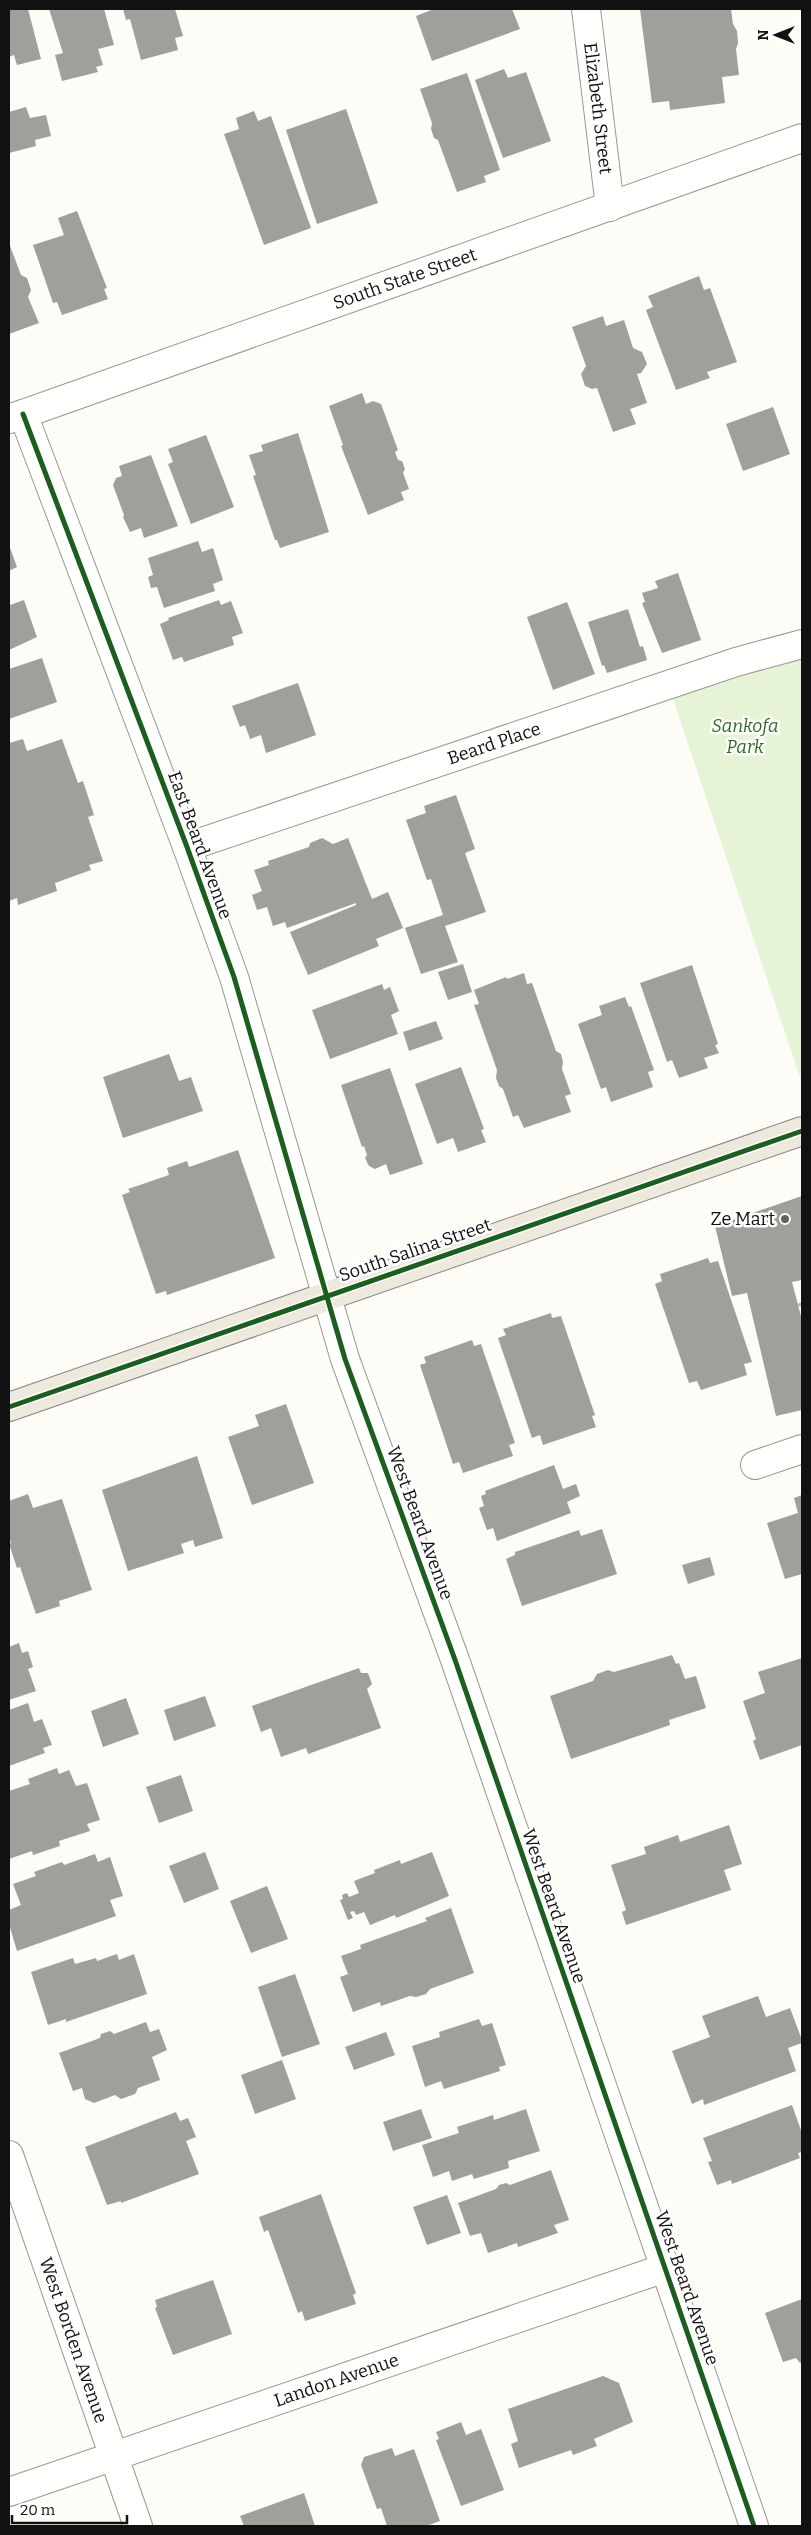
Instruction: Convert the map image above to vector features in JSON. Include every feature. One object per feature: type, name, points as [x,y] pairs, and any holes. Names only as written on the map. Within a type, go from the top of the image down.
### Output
[{"type":"main road","name":"South Salina Street","points":[[9,1407],[327,1294],[802,1131]]},
{"type":"street","name":"Elizabeth Street","points":[[586,9],[610,207]]},
{"type":"street","name":"South State Street","points":[[16,417],[802,138]]},
{"type":"street","name":"East Beard Avenue","points":[[16,417],[187,847],[234,977],[327,1294]]},
{"type":"street","name":"Beard Place","points":[[187,847],[736,662],[802,644]]},
{"type":"street","name":"West Beard Avenue","points":[[327,1294],[345,1358],[454,1657],[754,2526]]},
{"type":"street","points":[[754,1465],[802,1449]]},
{"type":"street","name":"West Borden Avenue","points":[[9,2154],[138,2526]]},
{"type":"street","name":"Landon Avenue","points":[[9,2492],[665,2268]]},
{"type":"green space","name":"Sankofa Park","points":[[802,659],[802,1080],[801,1080],[672,696]]},
{"type":"building","points":[[9,9],[28,9],[41,59],[17,65],[14,55],[9,57]]},
{"type":"building","points":[[49,9],[104,9],[114,45],[98,49],[103,65],[96,67],[98,72],[62,81],[55,55],[63,53]]},
{"type":"building","points":[[123,9],[175,9],[183,36],[175,38],[178,50],[141,60],[130,19],[126,20]]},
{"type":"building","points":[[434,9],[512,9],[520,29],[432,61],[416,16]]},
{"type":"building","points":[[640,9],[731,9],[733,24],[737,31],[738,43],[736,49],[739,75],[722,77],[725,103],[670,110],[669,101],[652,103]]},
{"type":"building","points":[[504,69],[508,78],[526,72],[551,141],[503,158],[475,80]]},
{"type":"building","points":[[467,73],[500,170],[484,176],[486,182],[457,192],[438,140],[434,138],[431,129],[432,123],[420,89]]},
{"type":"building","points":[[26,107],[30,118],[46,115],[51,136],[35,140],[36,146],[9,153],[9,112]]},
{"type":"building","points":[[346,109],[378,203],[317,224],[286,130]]},
{"type":"building","points":[[254,111],[258,121],[271,116],[311,228],[264,245],[224,134],[239,129],[236,118]]},
{"type":"building","points":[[77,211],[107,288],[104,289],[108,299],[62,315],[57,302],[53,303],[33,245],[64,235],[58,218]]},
{"type":"building","points":[[9,243],[21,275],[27,278],[31,290],[28,297],[39,323],[9,334]]},
{"type":"building","points":[[699,276],[704,290],[710,288],[737,362],[707,372],[710,378],[676,390],[646,310],[653,307],[648,296]]},
{"type":"building","points":[[603,316],[606,326],[624,320],[633,348],[642,352],[647,364],[641,373],[637,374],[647,403],[630,409],[636,424],[613,432],[597,388],[592,389],[585,386],[581,374],[586,366],[572,327]]},
{"type":"building","points":[[362,393],[366,404],[373,401],[381,404],[398,450],[395,452],[405,469],[403,473],[409,489],[401,492],[404,500],[368,515],[341,446],[343,445],[329,406]]},
{"type":"building","points":[[773,407],[790,454],[743,471],[726,424]]},
{"type":"building","points":[[298,433],[329,532],[280,548],[277,540],[275,540],[253,476],[256,475],[249,455],[263,451],[261,445]]},
{"type":"building","points":[[206,435],[234,507],[191,524],[168,464],[173,462],[168,449]]},
{"type":"building","points":[[151,455],[178,526],[144,538],[141,528],[130,532],[113,485],[116,478],[122,476],[119,466]]},
{"type":"building","points":[[198,541],[202,552],[213,548],[223,580],[213,584],[215,591],[164,608],[157,587],[151,588],[148,577],[153,575],[148,558]]},
{"type":"building","points":[[9,545],[17,567],[9,571]]},
{"type":"building","points":[[678,573],[701,640],[662,653],[642,603],[645,602],[642,593],[658,588],[655,581]]},
{"type":"building","points":[[24,600],[37,637],[9,650],[9,602],[10,605]]},
{"type":"building","points":[[219,600],[221,605],[231,601],[243,633],[232,637],[234,645],[184,662],[182,657],[173,660],[160,624],[169,620],[168,618]]},
{"type":"building","points":[[567,602],[595,674],[553,690],[527,617]]},
{"type":"building","points":[[628,609],[640,647],[643,646],[647,660],[607,673],[604,665],[602,666],[588,622]]},
{"type":"building","points":[[42,658],[57,702],[9,719],[9,669]]},
{"type":"building","points":[[298,683],[316,735],[266,753],[261,735],[250,739],[245,725],[240,727],[232,706]]},
{"type":"building","points":[[23,739],[27,751],[62,739],[78,783],[83,781],[94,815],[88,817],[103,861],[89,865],[91,870],[55,883],[57,891],[18,905],[17,898],[9,901],[9,743]]},
{"type":"building","points":[[456,795],[475,849],[465,853],[486,912],[445,926],[458,962],[421,974],[405,928],[443,915],[431,879],[427,880],[406,820],[426,813],[424,806]]},
{"type":"building","points":[[322,838],[333,844],[348,838],[372,899],[388,892],[403,928],[376,939],[379,946],[308,975],[290,932],[356,905],[356,903],[287,928],[285,922],[273,926],[267,907],[257,910],[252,895],[262,891],[254,870],[269,865],[268,861],[309,847],[310,843]]},
{"type":"building","points":[[463,964],[472,992],[448,1000],[438,972]]},
{"type":"building","points":[[692,965],[718,1044],[715,1045],[719,1053],[704,1058],[708,1068],[679,1078],[672,1060],[667,1062],[640,983]]},
{"type":"building","points":[[524,973],[527,984],[532,983],[556,1051],[561,1054],[562,1069],[571,1094],[565,1096],[571,1112],[524,1128],[518,1115],[513,1117],[503,1089],[499,1086],[496,1078],[497,1070],[474,1005],[479,1004],[474,990],[506,977],[507,979]]},
{"type":"building","points":[[382,984],[384,990],[390,987],[399,1011],[391,1015],[398,1034],[330,1059],[312,1010]]},
{"type":"building","points":[[625,997],[629,1007],[631,1006],[654,1070],[648,1072],[653,1087],[611,1102],[606,1087],[601,1089],[578,1024],[602,1015],[599,1006]]},
{"type":"building","points":[[436,1021],[443,1039],[409,1051],[403,1032]]},
{"type":"building","points":[[169,1054],[179,1081],[191,1077],[203,1111],[123,1138],[103,1077]]},
{"type":"building","points":[[461,1067],[484,1129],[481,1130],[486,1142],[458,1152],[453,1138],[437,1144],[415,1084]]},
{"type":"building","points":[[390,1068],[423,1164],[390,1175],[386,1164],[375,1169],[369,1166],[365,1158],[367,1155],[364,1146],[362,1147],[341,1085]]},
{"type":"building","points":[[238,1150],[275,1258],[167,1295],[166,1291],[156,1294],[122,1195],[130,1192],[128,1189],[169,1175],[167,1168],[187,1161],[189,1167]]},
{"type":"building","points":[[802,1196],[802,1280],[792,1282],[802,1320],[802,1410],[776,1416],[747,1293],[732,1296],[715,1226]]},
{"type":"building","points":[[708,1258],[710,1263],[718,1261],[752,1362],[744,1364],[747,1375],[701,1390],[697,1381],[689,1383],[655,1284],[662,1281],[660,1274]]},
{"type":"building","points":[[551,1313],[552,1318],[561,1316],[595,1415],[592,1416],[596,1427],[543,1445],[540,1435],[532,1438],[498,1338],[506,1335],[503,1329]]},
{"type":"building","points":[[472,1340],[474,1346],[481,1344],[515,1443],[509,1445],[513,1456],[463,1473],[459,1462],[453,1464],[420,1365],[426,1363],[424,1357]]},
{"type":"building","points":[[286,1404],[314,1483],[252,1505],[228,1437],[259,1426],[255,1415]]},
{"type":"building","points":[[197,1456],[223,1538],[195,1547],[193,1540],[181,1544],[184,1553],[128,1571],[102,1490]]},
{"type":"building","points":[[554,1465],[563,1489],[576,1484],[580,1496],[567,1502],[571,1513],[497,1541],[493,1528],[487,1530],[479,1508],[484,1506],[481,1496],[486,1494],[485,1491]]},
{"type":"building","points":[[28,1494],[33,1508],[62,1499],[92,1590],[59,1601],[60,1606],[36,1614],[20,1567],[17,1568],[9,1544],[11,1543],[9,1536],[9,1501]]},
{"type":"building","points":[[802,1495],[802,1574],[785,1579],[767,1523],[798,1513],[794,1498]]},
{"type":"building","points":[[602,1529],[617,1574],[522,1606],[506,1559],[515,1555],[515,1552],[579,1530],[581,1536]]},
{"type":"building","points":[[710,1557],[715,1575],[688,1584],[682,1565]]},
{"type":"building","points":[[19,1643],[22,1653],[28,1651],[33,1667],[28,1669],[36,1691],[9,1700],[9,1647]]},
{"type":"building","points":[[672,1655],[676,1664],[679,1663],[685,1679],[696,1676],[706,1708],[669,1720],[670,1725],[571,1759],[550,1696],[593,1681],[597,1674],[608,1670],[614,1672]]},
{"type":"building","points":[[802,1658],[802,1745],[760,1760],[753,1741],[756,1739],[743,1701],[765,1693],[758,1672]]},
{"type":"building","points":[[359,1668],[361,1673],[368,1673],[372,1684],[367,1689],[381,1728],[308,1754],[306,1748],[281,1757],[271,1728],[261,1732],[252,1706]]},
{"type":"building","points":[[205,1696],[216,1726],[174,1741],[164,1710]]},
{"type":"building","points":[[126,1698],[139,1734],[103,1747],[91,1711]]},
{"type":"building","points":[[28,1703],[34,1722],[42,1719],[52,1745],[43,1748],[45,1753],[9,1766],[9,1710]]},
{"type":"building","points":[[57,1768],[59,1774],[69,1770],[76,1786],[87,1783],[100,1820],[87,1824],[90,1831],[59,1841],[60,1846],[33,1855],[32,1851],[9,1859],[9,1791],[30,1784],[28,1779]]},
{"type":"building","points":[[181,1775],[193,1811],[159,1823],[146,1787]]},
{"type":"building","points":[[729,1825],[742,1864],[724,1870],[731,1890],[626,1925],[622,1912],[626,1910],[611,1865],[646,1854],[644,1847],[678,1835],[680,1842]]},
{"type":"building","points":[[205,1852],[219,1889],[184,1903],[169,1866]]},
{"type":"building","points":[[432,1852],[449,1896],[396,1918],[395,1915],[370,1925],[364,1912],[356,1915],[354,1911],[350,1912],[353,1918],[348,1920],[340,1900],[343,1899],[342,1895],[347,1893],[349,1897],[359,1893],[354,1881],[375,1873],[374,1870],[400,1860],[401,1864]]},
{"type":"building","points":[[95,1854],[98,1862],[110,1857],[123,1896],[110,1900],[116,1916],[17,1951],[9,1924],[9,1910],[21,1905],[13,1884],[36,1876],[34,1872],[62,1862],[64,1865]]},
{"type":"building","points":[[267,1886],[288,1939],[251,1953],[230,1901]]},
{"type":"building","points":[[451,1908],[474,1973],[430,1989],[426,1994],[416,1997],[410,1996],[381,2006],[380,2002],[353,2012],[340,1977],[348,1974],[341,1956],[361,1949],[360,1945],[427,1921],[425,1918]]},
{"type":"building","points":[[117,1954],[119,1960],[134,1954],[147,1994],[66,2022],[66,2019],[48,2025],[31,1972],[73,1958],[75,1964],[96,1958],[97,1961]]},
{"type":"building","points":[[295,1974],[320,2044],[282,2057],[258,1987]]},
{"type":"building","points":[[758,1996],[766,2017],[790,2008],[802,2040],[802,2043],[788,2048],[796,2071],[704,2105],[703,2099],[692,2104],[672,2051],[710,2037],[702,2016]]},
{"type":"building","points":[[479,2019],[482,2026],[492,2023],[506,2065],[499,2067],[500,2071],[444,2089],[441,2081],[425,2087],[412,2046],[440,2037],[439,2032]]},
{"type":"building","points":[[146,2022],[150,2032],[159,2029],[167,2050],[152,2057],[160,2080],[138,2088],[135,2094],[121,2099],[115,2095],[94,2103],[85,2099],[82,2088],[73,2091],[59,2053],[100,2038],[101,2034],[110,2031],[114,2034]]},
{"type":"building","points":[[386,2032],[395,2055],[354,2070],[345,2047]]},
{"type":"building","points":[[282,2060],[296,2099],[255,2114],[241,2075]]},
{"type":"building","points":[[792,2105],[802,2133],[802,2152],[798,2153],[800,2158],[732,2184],[731,2180],[717,2185],[708,2162],[712,2161],[703,2138]]},
{"type":"building","points":[[421,2109],[432,2138],[393,2151],[383,2122]]},
{"type":"building","points":[[526,2109],[540,2151],[508,2161],[509,2168],[474,2179],[472,2174],[452,2181],[449,2171],[433,2177],[422,2145],[459,2133],[457,2127],[493,2115],[494,2120]]},
{"type":"building","points":[[176,2112],[180,2121],[188,2118],[196,2137],[186,2141],[199,2174],[121,2203],[121,2201],[107,2205],[85,2147]]},
{"type":"building","points":[[551,2170],[569,2220],[554,2225],[558,2233],[518,2247],[517,2243],[488,2253],[481,2233],[470,2236],[458,2203],[496,2189],[499,2185],[506,2183],[510,2185]]},
{"type":"building","points":[[321,2194],[356,2293],[353,2295],[356,2304],[305,2321],[302,2311],[298,2313],[268,2230],[264,2232],[259,2217]]},
{"type":"building","points":[[447,2195],[461,2233],[427,2245],[413,2207]]},
{"type":"building","points":[[213,2280],[232,2334],[173,2355],[155,2308],[157,2307],[155,2300]]},
{"type":"building","points":[[802,2299],[802,2362],[800,2363],[796,2358],[783,2362],[765,2313]]},
{"type":"building","points":[[603,2376],[619,2383],[633,2422],[594,2439],[597,2446],[573,2455],[571,2450],[519,2468],[511,2444],[518,2441],[508,2409]]},
{"type":"building","points":[[461,2422],[466,2435],[481,2429],[504,2490],[461,2506],[436,2440],[439,2439],[436,2432]]},
{"type":"building","points":[[392,2448],[395,2456],[414,2449],[440,2521],[426,2526],[387,2526],[381,2508],[377,2509],[361,2465],[364,2457]]},
{"type":"building","points":[[304,2493],[315,2526],[244,2526],[240,2516]]},
{"type":"cycle path","points":[[23,414],[187,847],[234,977],[345,1359],[454,1657],[754,2526]]},
{"type":"cycle path","points":[[9,1407],[802,1131]]},
{"type":"place","name":"Ze Mart","points":[[785,1219]]}]
